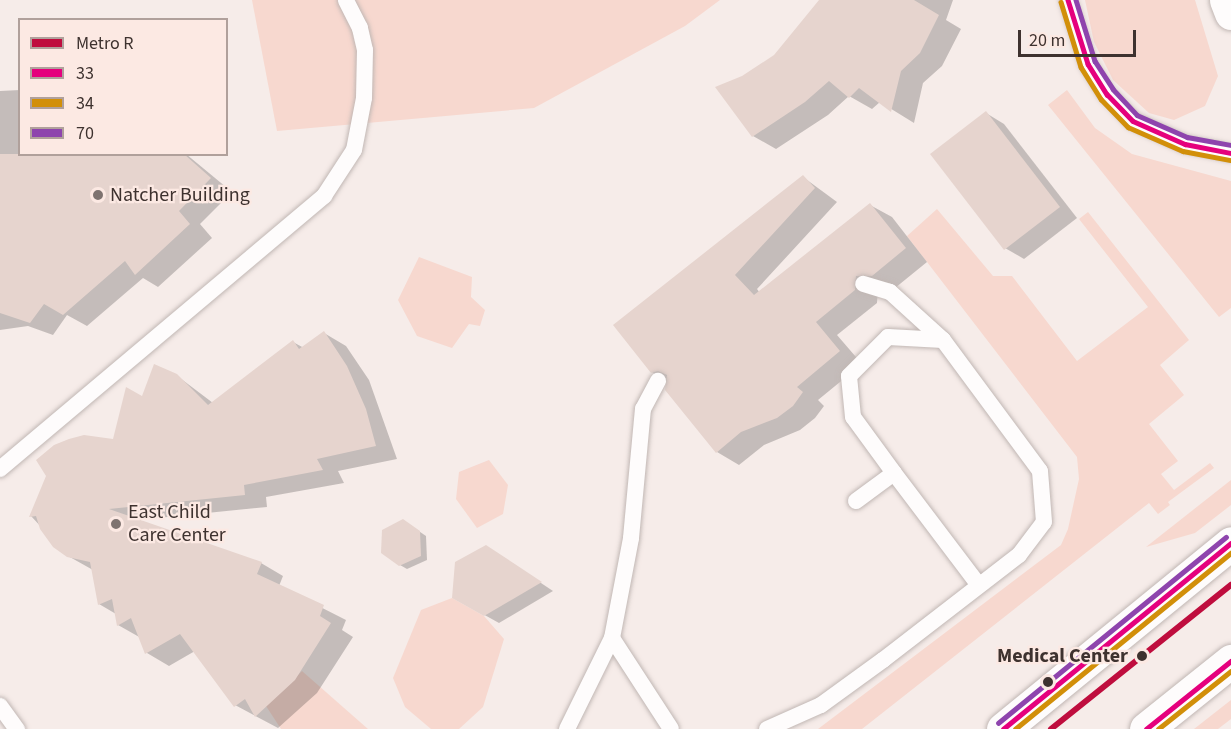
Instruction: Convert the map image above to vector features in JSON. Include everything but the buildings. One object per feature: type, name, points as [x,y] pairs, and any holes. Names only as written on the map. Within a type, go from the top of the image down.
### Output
[{"type":"main road","points":[[1226,0],[1231,13]]},
{"type":"main road","points":[[1003,729],[1231,543]]},
{"type":"main road","points":[[1146,729],[1231,661]]},
{"type":"lane","points":[[0,469],[324,196],[354,150],[364,98],[365,50],[360,28],[346,0]]},
{"type":"lane","points":[[1068,0],[1088,64],[1107,94],[1133,121],[1185,144],[1231,153]]},
{"type":"lane","points":[[767,729],[821,705],[883,660],[978,584],[1019,555],[1044,522],[1040,471],[943,340],[890,292],[862,284]]},
{"type":"lane","points":[[943,340],[888,337],[849,376],[854,417],[978,584]]},
{"type":"lane","points":[[567,729],[612,638],[631,537],[643,409],[658,381]]},
{"type":"lane","points":[[856,501],[894,473]]},
{"type":"lane","points":[[612,638],[671,729]]},
{"type":"lane","points":[[0,706],[17,729]]},
{"type":"shaded area","points":[[252,0],[720,0],[685,26],[534,108],[277,131]]},
{"type":"shaded area","points":[[1085,0],[1195,0],[1218,76],[1205,106],[1174,120],[1149,113],[1113,80],[1094,42]]},
{"type":"shaded area","points":[[1067,90],[1095,128],[1132,154],[1231,181],[1231,308],[1219,317],[1048,105]]},
{"type":"shaded area","points":[[937,209],[993,276],[1012,276],[1077,361],[1148,307],[1079,219],[1088,212],[1189,340],[1160,365],[1184,395],[1149,424],[1178,461],[1161,474],[1174,490],[1210,463],[1214,468],[1168,502],[1170,505],[1158,514],[1149,503],[862,729],[818,729],[1061,545],[1068,529],[1079,479],[1077,457],[907,236]]},
{"type":"shaded area","points":[[419,257],[472,277],[471,297],[485,310],[480,326],[469,324],[452,348],[417,336],[398,300]]},
{"type":"shaded area","points":[[489,460],[508,485],[503,514],[477,528],[456,499],[459,472]]},
{"type":"shaded area","points":[[1231,480],[1231,505],[1195,533],[1146,547]]},
{"type":"shaded area","points":[[452,598],[484,616],[504,639],[483,707],[459,729],[431,729],[405,707],[393,678],[421,610]]},
{"type":"shaded area","points":[[302,671],[368,729],[281,729],[266,706]]},
{"type":"shaded area","points":[[1231,700],[1231,719],[1218,729],[1194,729]]},
{"type":"metro line","name":"R","points":[[1051,729],[1231,585]]},
{"type":"transit line","name":"33","points":[[1068,0],[1088,64],[1107,94],[1133,121],[1185,144],[1231,153]]},
{"type":"transit line","name":"70","points":[[1076,0],[1095,61],[1113,89],[1137,115],[1187,137],[1231,145]]},
{"type":"transit line","name":"34","points":[[1061,2],[1081,67],[1101,99],[1128,127],[1183,151],[1230,160]]},
{"type":"transit line","name":"70","points":[[998,723],[1226,537]]},
{"type":"transit line","name":"33","points":[[1003,729],[1231,543]]},
{"type":"transit line","name":"34","points":[[1015,729],[1231,553]]},
{"type":"transit line","name":"33","points":[[1146,729],[1231,661]]},
{"type":"transit line","name":"34","points":[[1158,729],[1231,671]]},
{"type":"place","name":"Natcher Building","points":[[98,195]]},
{"type":"place","name":"East Child Care Center","points":[[116,524]]},
{"type":"place","name":"Medical Center","points":[[1142,656]]}]
